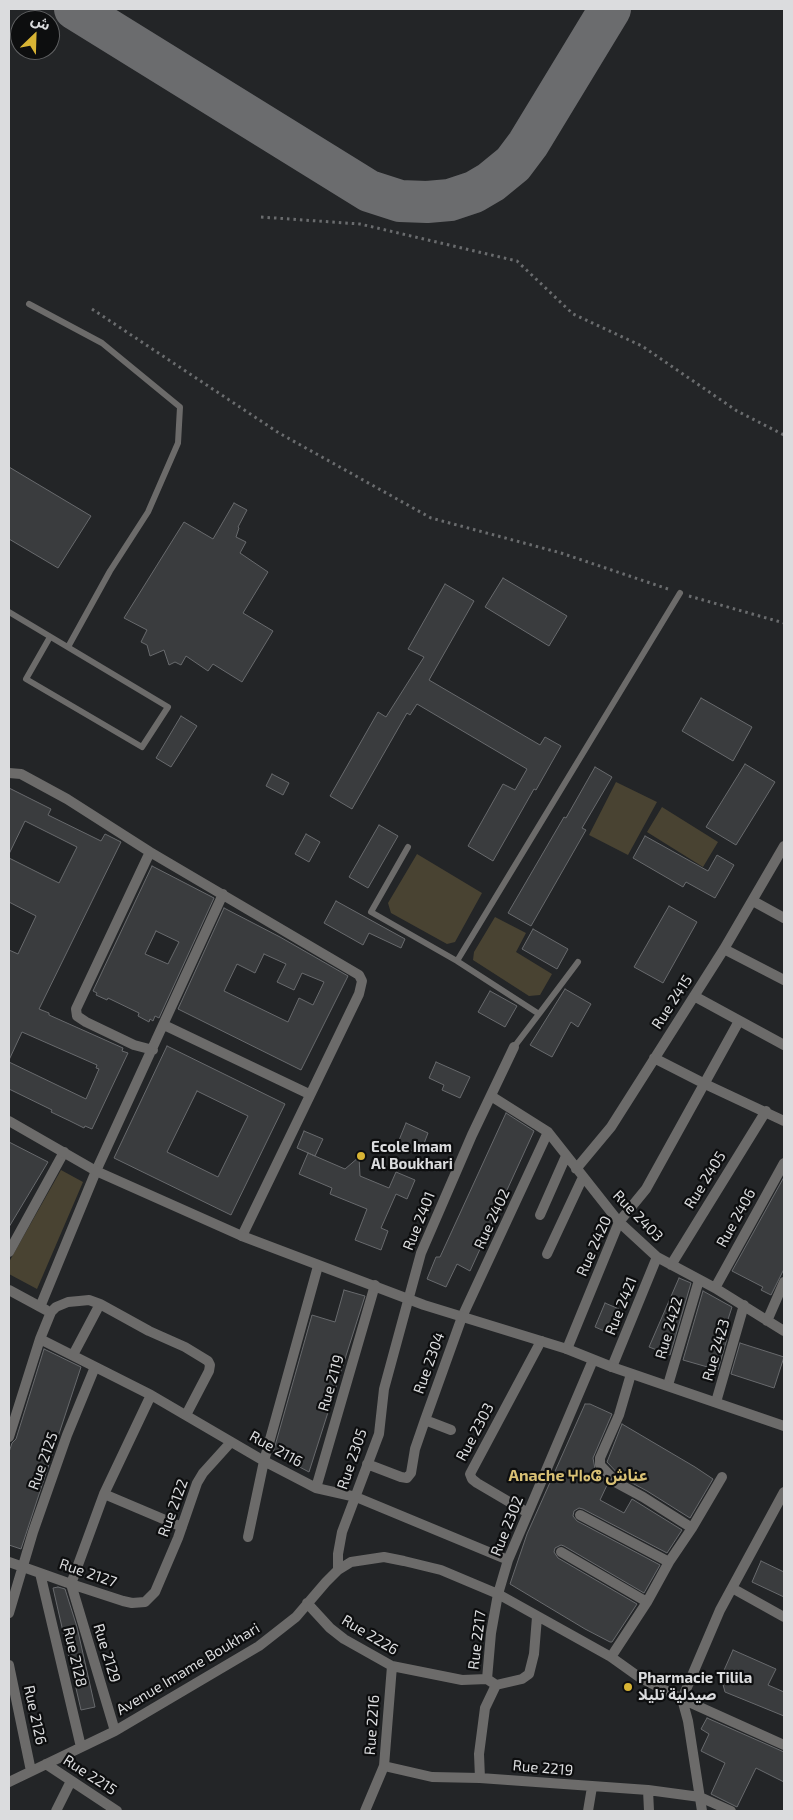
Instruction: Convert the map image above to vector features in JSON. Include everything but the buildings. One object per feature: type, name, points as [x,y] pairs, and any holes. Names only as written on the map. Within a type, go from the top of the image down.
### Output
[{"type":"street","points":[[9,773],[21,774],[44,786],[150,852],[356,972],[362,982],[359,994],[242,1236]]},
{"type":"street","name":"Rue 2415","points":[[576,1169],[606,1134],[724,949],[784,846]]},
{"type":"street","points":[[150,852],[76,1009],[77,1016],[86,1022],[134,1045],[153,1050]]},
{"type":"street","points":[[40,1307],[96,1171],[223,894]]},
{"type":"street","points":[[753,901],[784,918]]},
{"type":"street","points":[[724,949],[784,980]]},
{"type":"street","points":[[694,996],[784,1045]]},
{"type":"street","name":"Rue 2420","points":[[567,1349],[619,1222],[646,1189],[739,1021]]},
{"type":"street","points":[[164,1026],[309,1094]]},
{"type":"street","name":"Rue 2401","points":[[408,1299],[421,1253],[435,1218],[514,1047]]},
{"type":"street","points":[[654,1058],[784,1121]]},
{"type":"street","name":"Rue 2403","points":[[492,1096],[548,1132],[619,1222],[657,1257],[744,1305],[784,1332]]},
{"type":"street","name":"Rue 2405","points":[[671,1265],[766,1111]]},
{"type":"street","points":[[10,1124],[96,1171],[242,1236],[318,1266],[375,1285],[408,1299],[567,1349],[631,1374],[784,1426]]},
{"type":"street","name":"Rue 2402","points":[[462,1317],[548,1132]]},
{"type":"street","points":[[9,1252],[64,1152]]},
{"type":"street","points":[[540,1214],[566,1156]]},
{"type":"street","name":"Rue 2406","points":[[715,1288],[784,1165]]},
{"type":"street","points":[[547,1254],[583,1178]]},
{"type":"street","name":"Rue 2421","points":[[612,1367],[657,1257]]},
{"type":"street","points":[[248,1537],[264,1461],[318,1266]]},
{"type":"street","name":"Rue 2422","points":[[668,1385],[698,1280]]},
{"type":"street","points":[[767,1321],[784,1282]]},
{"type":"street","name":"Rue 2119","points":[[316,1488],[375,1285]]},
{"type":"street","points":[[9,1290],[51,1312]]},
{"type":"street","name":"Rue 2305","points":[[338,1570],[340,1538],[379,1434],[384,1389],[408,1299]]},
{"type":"street","points":[[9,1437],[40,1339],[51,1312],[56,1307],[68,1302],[89,1300],[100,1304],[149,1332],[185,1347],[208,1361],[210,1365],[209,1371],[186,1415]]},
{"type":"street","points":[[73,1355],[100,1304]]},
{"type":"street","name":"Rue 2423","points":[[716,1402],[744,1305]]},
{"type":"street","name":"Rue 2304","points":[[367,1464],[401,1477],[411,1474],[425,1420],[462,1317]]},
{"type":"street","name":"Rue 2116","points":[[40,1339],[151,1396],[264,1461],[316,1488],[356,1497],[508,1560]]},
{"type":"street","name":"Rue 2303","points":[[528,1513],[477,1483],[470,1474],[541,1341]]},
{"type":"street","name":"Rue 2302","points":[[498,1594],[508,1560],[593,1360]]},
{"type":"street","name":"Rue 2125","points":[[23,1566],[67,1435],[95,1367]]},
{"type":"street","points":[[631,1374],[619,1415],[600,1458],[600,1465],[617,1483],[692,1528]]},
{"type":"street","points":[[71,1584],[104,1494],[151,1396]]},
{"type":"street","points":[[425,1420],[451,1430]]},
{"type":"street","name":"Rue 2122","points":[[155,1592],[182,1527],[197,1483],[203,1473],[231,1442]]},
{"type":"street","points":[[612,1657],[647,1602],[668,1562],[692,1528],[722,1477]]},
{"type":"street","points":[[702,1811],[688,1721],[682,1699],[720,1610],[784,1492]]},
{"type":"street","points":[[104,1494],[182,1527]]},
{"type":"street","points":[[580,1516],[668,1562]]},
{"type":"street","points":[[561,1552],[647,1602]]},
{"type":"street","name":"Avenue Imame Boukhari","points":[[9,1782],[115,1731],[259,1646],[296,1617],[338,1570],[351,1562],[384,1557],[441,1570],[498,1594],[612,1657],[639,1676],[682,1699],[784,1745]]},
{"type":"street","name":"Rue 2127","points":[[9,1562],[132,1603],[145,1602],[155,1592]]},
{"type":"street","points":[[9,1613],[23,1566]]},
{"type":"street","name":"Rue 2128","points":[[40,1573],[81,1747]]},
{"type":"street","name":"Rue 2129","points":[[71,1584],[115,1731]]},
{"type":"street","points":[[732,1588],[784,1617]]},
{"type":"street","name":"Rue 2217","points":[[492,1682],[491,1633],[498,1594]]},
{"type":"street","name":"Rue 2226","points":[[307,1604],[330,1628],[344,1639],[392,1666],[462,1680],[492,1682],[522,1679],[529,1674],[534,1654],[537,1617]]},
{"type":"street","name":"Rue 2126","points":[[9,1665],[31,1771]]},
{"type":"street","name":"Rue 2216","points":[[365,1811],[384,1766],[392,1666]]},
{"type":"street","points":[[480,1778],[480,1747],[485,1708],[492,1682]]},
{"type":"street","name":"Rue 2215","points":[[46,1764],[117,1811]]},
{"type":"street","name":"Rue 2219","points":[[384,1766],[432,1777],[480,1778],[648,1790],[700,1797],[730,1811]]},
{"type":"street","points":[[56,1811],[71,1781]]},
{"type":"street","points":[[588,1811],[592,1787]]},
{"type":"street","points":[[648,1790],[648,1811]]},
{"type":"lane","points":[[29,304],[102,343],[180,406],[178,443],[148,512],[110,571],[68,647]]},
{"type":"lane","points":[[457,961],[680,593]]},
{"type":"lane","points":[[9,612],[168,707],[142,747],[26,679],[50,637]]},
{"type":"lane","points":[[408,847],[371,912],[457,961],[539,1014]]},
{"type":"lane","points":[[514,1047],[578,962]]},
{"type":"path","points":[[261,217],[360,224],[517,262],[573,314],[642,346],[737,411],[784,435]]},
{"type":"path","points":[[92,309],[279,433],[431,518],[562,553],[718,605],[784,623]]},
{"type":"shaded area","points":[[616,782],[657,802],[628,855],[589,835]]},
{"type":"shaded area","points":[[662,807],[718,842],[703,867],[647,832]]},
{"type":"shaded area","points":[[417,854],[482,893],[455,942],[447,944],[391,913],[388,903]]},
{"type":"shaded area","points":[[495,917],[526,933],[516,952],[552,974],[540,995],[529,996],[473,960],[474,952]]},
{"type":"shaded area","points":[[61,1170],[83,1182],[37,1289],[9,1274],[9,1262]]},
{"type":"taxiway","points":[[75,9],[369,191],[400,201],[427,202],[450,200],[474,192],[491,182],[513,164],[528,144],[610,9]]},
{"type":"place","name":"Ecole Imam Al Boukhari","points":[[361,1156]]},
{"type":"place","name":"Pharmacie Tilila صيدلية تليلا","points":[[628,1687]]},
{"type":"district","name":"Anache ⵖⵏⴰⵛ عناش","points":[[578,1476]]}]
